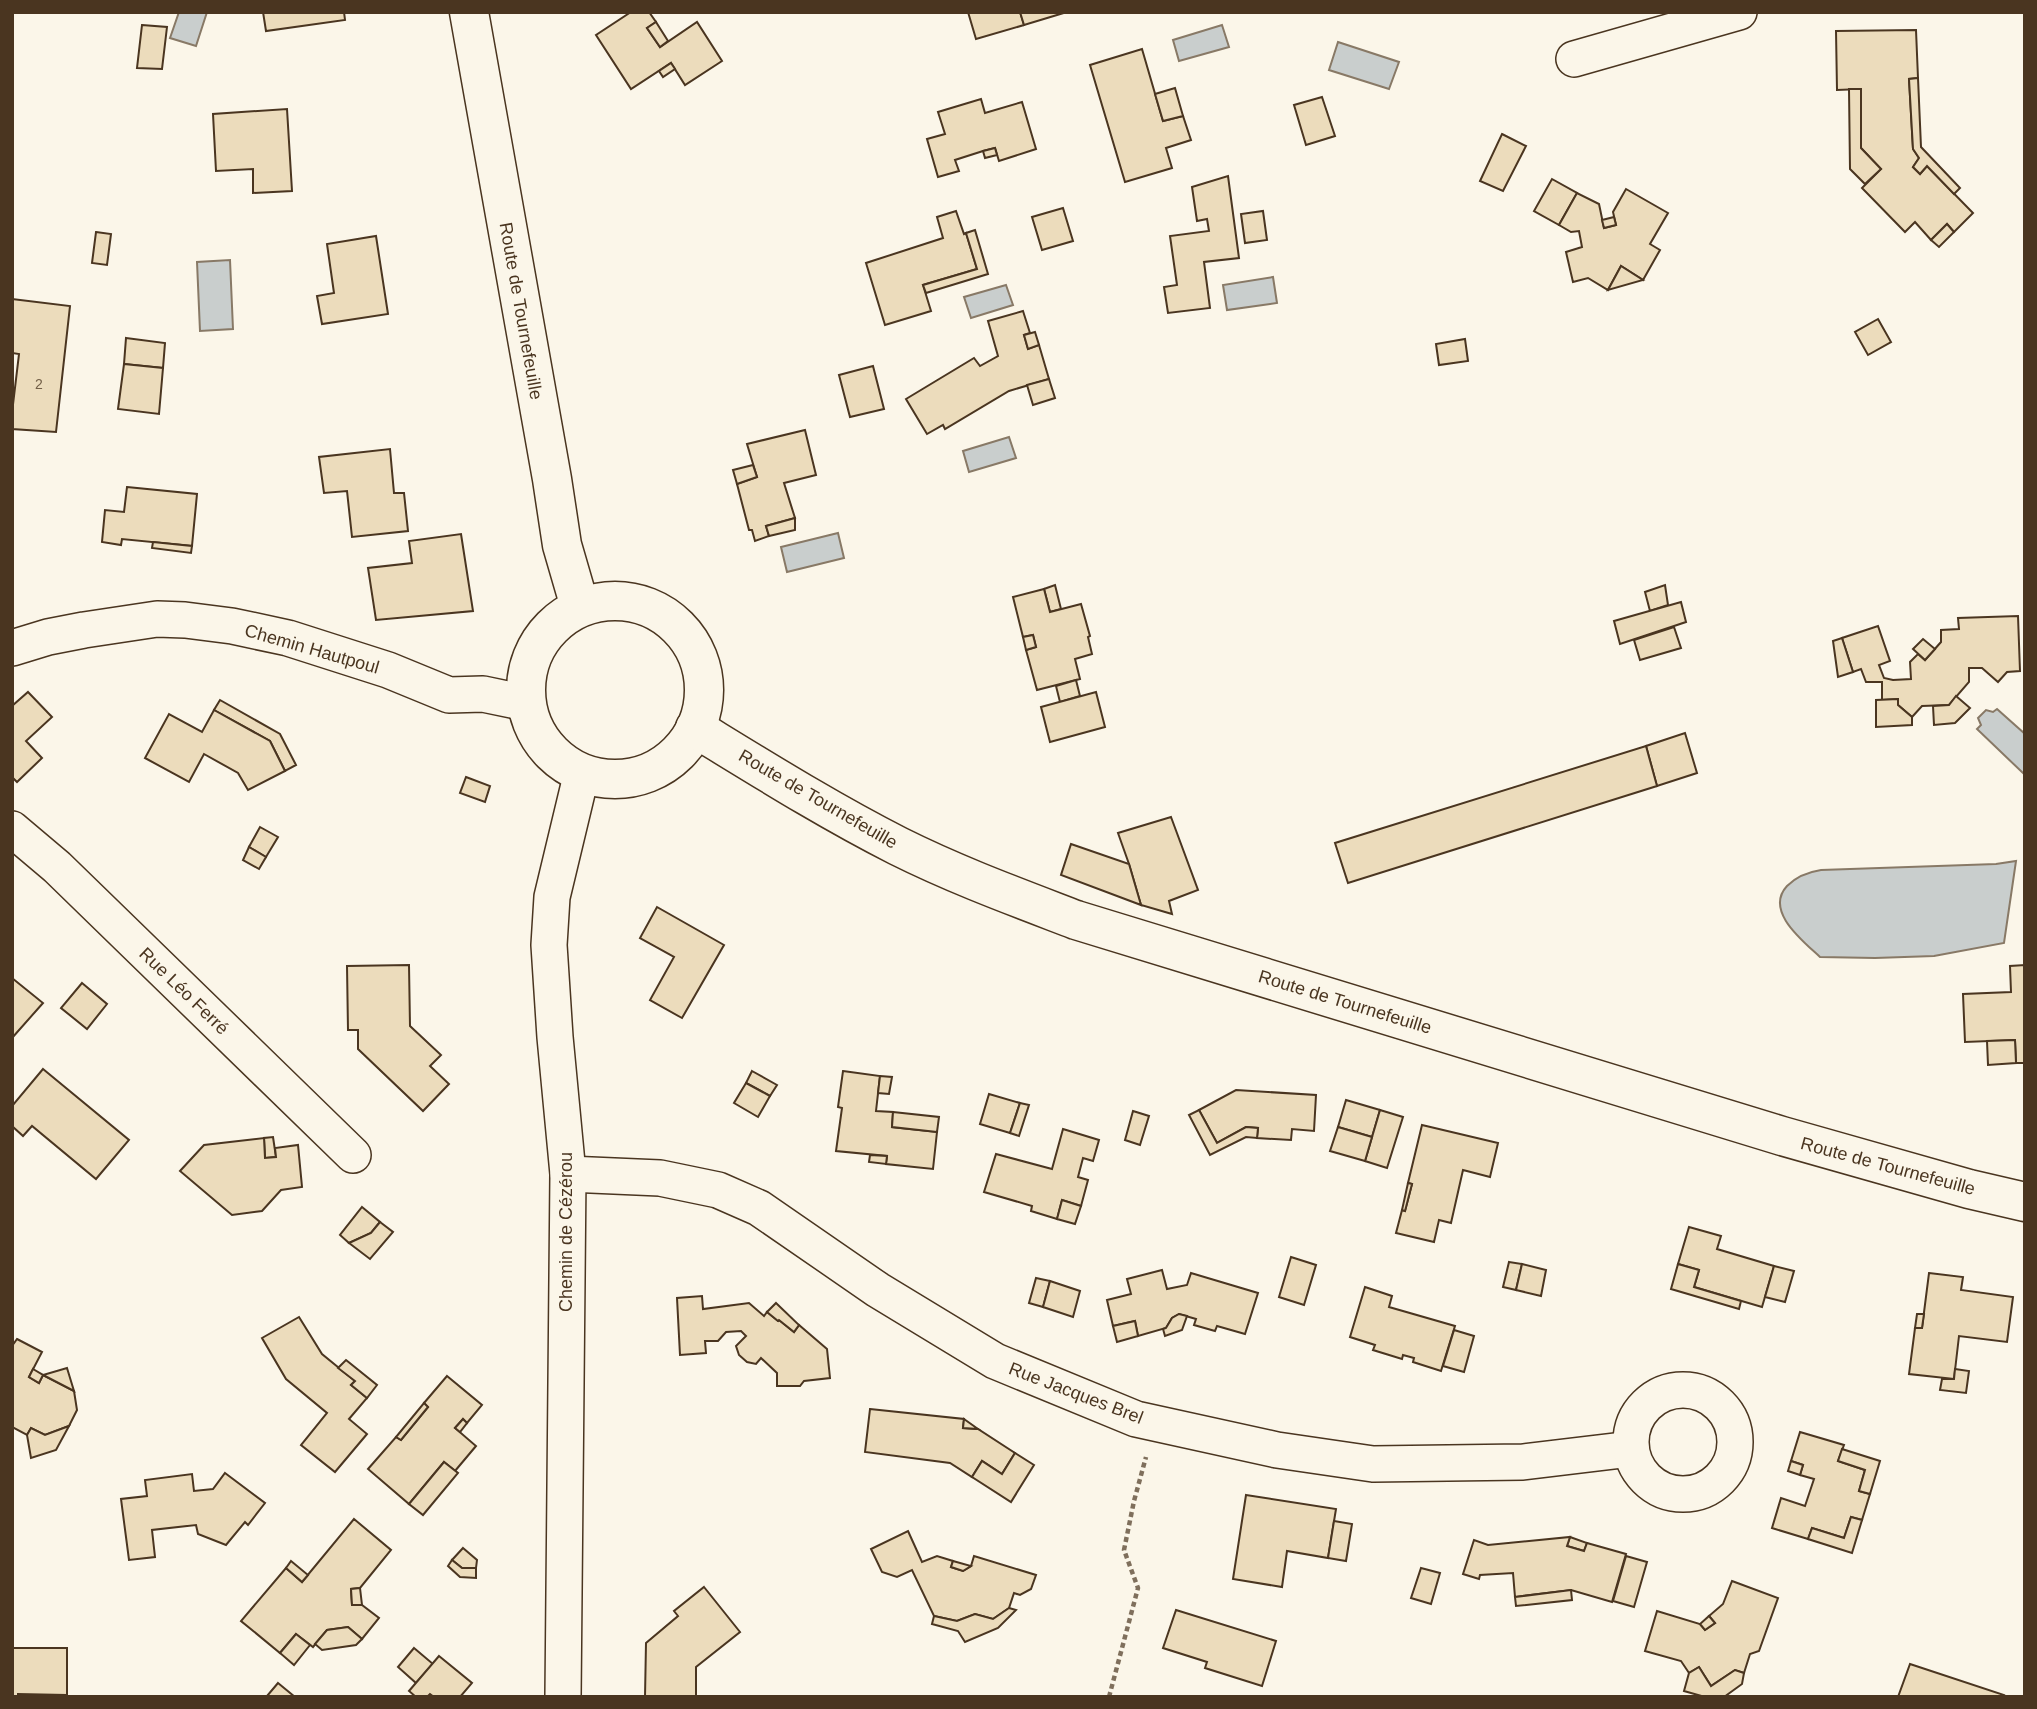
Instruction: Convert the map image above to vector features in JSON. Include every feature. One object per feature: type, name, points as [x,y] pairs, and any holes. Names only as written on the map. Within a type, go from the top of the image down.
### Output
[{"type":"street","name":"Route de Tournefeuille","points":[[469,12],[562,545],[580,607]]},
{"type":"street","points":[[1574,59],[1739,12]]},
{"type":"street","points":[[616,600],[658,611],[682,631],[701,667],[704,680],[703,705],[695,728],[683,747],[664,764],[645,774],[613,779],[582,772],[568,766],[546,747],[534,728],[526,703],[526,678],[535,651],[551,628],[580,607],[616,600]]},
{"type":"street","name":"Chemin Hautpoul","points":[[12,648],[85,629],[157,619],[185,620],[232,626],[288,638],[387,670],[449,695],[483,694],[526,703]]},
{"type":"street","name":"Route de Tournefeuille","points":[[695,728],[898,846],[994,890],[1076,920],[1782,1136],[1969,1189],[2025,1202]]},
{"type":"street","name":"Chemin de Cézérou","points":[[563,1697],[568,1174],[549,945],[552,897],[582,772]]},
{"type":"street","name":"Rue Léo Ferré","points":[[12,829],[57,867],[353,1155]]},
{"type":"street","name":"Rue Jacques Brel","points":[[568,1174],[660,1178],[718,1190],[760,1208],[878,1290],[995,1361],[1136,1419],[1277,1450],[1373,1464],[1523,1461],[1631,1449]]},
{"type":"path","points":[[1109,1697],[1138,1588],[1124,1550],[1134,1501],[1156,1423]]},
{"type":"shaded area","points":[[179,12],[207,12],[196,46],[170,38]]},
{"type":"shaded area","points":[[1222,25],[1229,47],[1179,61],[1173,40]]},
{"type":"shaded area","points":[[1338,42],[1399,62],[1389,89],[1329,70]]},
{"type":"shaded area","points":[[230,260],[233,329],[200,331],[197,262]]},
{"type":"shaded area","points":[[1273,277],[1277,303],[1227,310],[1223,285]]},
{"type":"shaded area","points":[[1006,285],[1013,305],[971,318],[964,297]]},
{"type":"shaded area","points":[[1009,437],[1016,458],[969,472],[963,451]]},
{"type":"shaded area","points":[[838,533],[844,558],[787,572],[781,547]]},
{"type":"shaded area","points":[[1997,709],[2025,734],[2024,774],[1977,729],[1981,725],[1978,718],[1986,710],[1993,712]]},
{"type":"shaded area","points":[[2016,861],[2004,943],[1934,956],[1820,957],[1788,925],[1780,905],[1781,896],[1787,886],[1807,873],[1821,870]]},
{"type":"building","points":[[263,12],[344,12],[345,20],[266,31]]},
{"type":"building","points":[[631,12],[649,12],[656,22],[647,28],[660,47],[697,22],[722,61],[685,85],[671,63],[631,89],[596,35]]},
{"type":"building","points":[[968,12],[1020,12],[1024,25],[976,39]]},
{"type":"building","points":[[1020,12],[1067,12],[1024,25]]},
{"type":"building","points":[[656,22],[668,41],[660,47],[647,28]]},
{"type":"building","points":[[142,25],[167,27],[162,69],[137,68]]},
{"type":"building","points":[[1916,30],[1918,78],[1909,79],[1913,149],[1919,158],[1913,167],[1920,174],[1927,166],[1973,213],[1954,232],[1947,224],[1931,240],[1915,222],[1905,232],[1862,188],[1881,169],[1861,148],[1861,89],[1837,90],[1836,31]]},
{"type":"building","points":[[1142,49],[1163,121],[1183,116],[1191,140],[1166,148],[1172,168],[1125,182],[1090,65]]},
{"type":"building","points":[[671,63],[675,69],[663,77],[659,71]]},
{"type":"building","points":[[1918,78],[1921,147],[1960,188],[1954,194],[1927,166],[1920,174],[1913,167],[1919,158],[1913,149],[1909,79]]},
{"type":"building","points":[[1175,88],[1183,116],[1163,121],[1155,94]]},
{"type":"building","points":[[1849,89],[1861,89],[1861,148],[1881,169],[1865,184],[1850,169]]},
{"type":"building","points":[[1322,97],[1335,136],[1306,145],[1294,105]]},
{"type":"building","points":[[981,99],[985,113],[1022,102],[1036,149],[999,161],[995,148],[983,151],[955,160],[959,171],[938,177],[927,139],[945,134],[938,112]]},
{"type":"building","points":[[287,109],[292,191],[253,193],[253,169],[216,171],[213,114]]},
{"type":"building","points":[[1502,134],[1526,146],[1503,191],[1480,181]]},
{"type":"building","points":[[995,148],[997,155],[985,158],[983,151]]},
{"type":"building","points":[[1228,176],[1239,258],[1204,262],[1210,308],[1168,313],[1164,287],[1177,285],[1170,236],[1209,231],[1207,219],[1197,221],[1192,187]]},
{"type":"building","points":[[1552,179],[1577,193],[1559,225],[1534,211]]},
{"type":"building","points":[[1626,189],[1668,213],[1650,244],[1660,250],[1643,280],[1621,266],[1608,290],[1588,278],[1573,282],[1566,252],[1582,247],[1579,231],[1571,232],[1559,225],[1577,193],[1599,204],[1604,228],[1616,225],[1613,212]]},
{"type":"building","points":[[1063,208],[1073,241],[1042,250],[1032,217]]},
{"type":"building","points":[[956,211],[977,269],[923,285],[931,311],[885,325],[866,263],[943,238],[937,217]]},
{"type":"building","points":[[1263,211],[1267,240],[1245,243],[1241,214]]},
{"type":"building","points":[[1614,217],[1616,225],[1604,228],[1602,220]]},
{"type":"building","points":[[1947,224],[1954,232],[1939,247],[1931,240]]},
{"type":"building","points":[[975,230],[988,274],[926,293],[923,285],[977,269],[966,233]]},
{"type":"building","points":[[96,232],[111,234],[107,265],[92,263]]},
{"type":"building","points":[[376,236],[388,314],[322,324],[317,296],[334,293],[327,244]]},
{"type":"building","points":[[1621,266],[1643,280],[1608,290]]},
{"type":"building","points":[[12,299],[70,306],[56,432],[12,429],[19,354],[12,353]]},
{"type":"building","points":[[1023,311],[1030,333],[1024,335],[1028,349],[1039,345],[1049,379],[1009,391],[945,429],[943,425],[927,434],[906,399],[974,358],[980,366],[998,356],[988,321]]},
{"type":"building","points":[[1878,319],[1891,342],[1868,355],[1855,332]]},
{"type":"building","points":[[1035,332],[1039,345],[1028,349],[1024,335]]},
{"type":"building","points":[[126,338],[165,343],[163,368],[124,364]]},
{"type":"building","points":[[1465,339],[1468,361],[1439,365],[1436,344]]},
{"type":"building","points":[[124,364],[163,368],[159,414],[118,409]]},
{"type":"building","points":[[873,366],[884,409],[850,417],[839,375]]},
{"type":"building","points":[[1049,379],[1055,398],[1033,405],[1027,385]]},
{"type":"building","points":[[805,430],[816,475],[784,483],[795,518],[766,526],[769,536],[755,541],[752,530],[749,530],[737,484],[757,477],[747,444]]},
{"type":"building","points":[[390,449],[394,493],[404,493],[408,531],[352,537],[347,491],[324,493],[319,457]]},
{"type":"building","points":[[753,465],[757,477],[737,484],[733,470]]},
{"type":"building","points":[[127,487],[197,494],[192,546],[122,539],[121,545],[102,542],[105,510],[124,512]]},
{"type":"building","points":[[795,518],[795,530],[769,536],[766,526]]},
{"type":"building","points":[[461,534],[473,611],[376,620],[368,568],[412,563],[409,541]]},
{"type":"building","points":[[153,542],[192,546],[191,553],[152,548]]},
{"type":"building","points":[[1055,585],[1061,609],[1050,612],[1044,589]]},
{"type":"building","points":[[1665,585],[1668,605],[1650,611],[1645,592]]},
{"type":"building","points":[[1044,589],[1050,612],[1081,604],[1092,654],[1075,659],[1080,679],[1037,690],[1026,650],[1036,647],[1033,635],[1023,637],[1013,597]]},
{"type":"building","points":[[1681,602],[1686,622],[1620,644],[1614,621]]},
{"type":"building","points":[[2018,616],[2020,671],[2007,672],[1998,682],[1982,668],[1969,668],[1969,682],[1949,705],[1922,706],[1912,717],[1898,705],[1898,699],[1882,700],[1882,682],[1866,682],[1861,669],[1853,672],[1842,638],[1878,626],[1890,661],[1879,665],[1884,678],[1911,679],[1910,662],[1918,654],[1925,660],[1941,642],[1941,630],[1959,629],[1958,618]]},
{"type":"building","points":[[1674,627],[1681,648],[1640,660],[1634,640]]},
{"type":"building","points":[[1033,635],[1036,647],[1026,650],[1023,637]]},
{"type":"building","points":[[1842,638],[1853,672],[1838,677],[1833,641]]},
{"type":"building","points":[[1923,639],[1935,649],[1925,660],[1913,649]]},
{"type":"building","points":[[1076,680],[1080,696],[1060,702],[1056,686]]},
{"type":"building","points":[[28,692],[52,717],[26,741],[42,758],[17,782],[12,777],[12,706]]},
{"type":"building","points":[[1096,692],[1105,727],[1050,742],[1041,707]]},
{"type":"building","points":[[1956,696],[1970,708],[1955,723],[1934,725],[1933,706],[1949,705]]},
{"type":"building","points":[[1898,699],[1898,705],[1912,717],[1912,725],[1876,727],[1876,700]]},
{"type":"building","points":[[220,700],[280,734],[296,765],[285,771],[270,741],[214,710]]},
{"type":"building","points":[[214,710],[270,741],[285,771],[248,790],[238,773],[204,754],[189,782],[145,758],[169,714],[202,732]]},
{"type":"building","points":[[1685,733],[1697,773],[1657,786],[1646,746]]},
{"type":"building","points":[[1646,746],[1657,786],[1348,883],[1335,843]]},
{"type":"building","points":[[466,777],[490,786],[485,802],[460,793]]},
{"type":"building","points":[[1171,817],[1198,890],[1169,901],[1172,914],[1141,905],[1118,833]]},
{"type":"building","points":[[260,827],[278,837],[266,857],[249,847]]},
{"type":"building","points":[[1071,844],[1129,864],[1141,905],[1061,875]]},
{"type":"building","points":[[249,847],[266,857],[259,869],[243,860]]},
{"type":"building","points":[[657,907],[724,945],[682,1018],[650,1000],[674,957],[640,938]]},
{"type":"building","points":[[409,965],[410,1026],[441,1055],[430,1066],[449,1084],[423,1111],[358,1049],[358,1030],[348,1030],[347,966]]},
{"type":"building","points":[[2025,965],[2025,1063],[2016,1063],[2015,1040],[1965,1042],[1963,994],[2011,992],[2010,966]]},
{"type":"building","points":[[12,978],[43,1003],[12,1038]]},
{"type":"building","points":[[82,983],[107,1004],[87,1029],[61,1008]]},
{"type":"building","points":[[2015,1040],[2016,1063],[1988,1065],[1987,1041]]},
{"type":"building","points":[[43,1069],[129,1140],[96,1179],[32,1126],[23,1136],[12,1126],[12,1106]]},
{"type":"building","points":[[752,1071],[777,1085],[770,1096],[746,1083]]},
{"type":"building","points":[[843,1071],[880,1076],[876,1111],[893,1112],[892,1127],[937,1132],[933,1169],[886,1164],[887,1156],[836,1151],[842,1108],[838,1107]]},
{"type":"building","points":[[880,1076],[892,1077],[889,1094],[878,1093]]},
{"type":"building","points":[[746,1083],[770,1096],[758,1117],[734,1103]]},
{"type":"building","points":[[1236,1090],[1316,1095],[1314,1131],[1292,1129],[1291,1140],[1257,1138],[1258,1128],[1246,1127],[1217,1143],[1199,1110]]},
{"type":"building","points":[[989,1094],[1020,1103],[1010,1133],[980,1124]]},
{"type":"building","points":[[1346,1100],[1380,1110],[1372,1137],[1338,1127]]},
{"type":"building","points":[[1020,1103],[1029,1105],[1019,1136],[1010,1133]]},
{"type":"building","points":[[1199,1110],[1217,1143],[1246,1127],[1258,1128],[1257,1138],[1246,1137],[1210,1155],[1189,1115]]},
{"type":"building","points":[[1380,1110],[1403,1117],[1387,1168],[1365,1161]]},
{"type":"building","points":[[1133,1111],[1149,1116],[1140,1145],[1125,1140]]},
{"type":"building","points":[[893,1112],[939,1117],[937,1132],[892,1127]]},
{"type":"building","points":[[1422,1125],[1498,1143],[1490,1177],[1463,1170],[1451,1223],[1439,1220],[1434,1242],[1396,1233],[1412,1184],[1408,1183]]},
{"type":"building","points":[[1338,1127],[1372,1137],[1365,1161],[1330,1151]]},
{"type":"building","points":[[1063,1129],[1099,1140],[1093,1161],[1083,1158],[1078,1177],[1088,1180],[1081,1206],[1062,1200],[1057,1219],[1031,1211],[1032,1206],[984,1192],[996,1154],[1052,1169]]},
{"type":"building","points":[[273,1137],[276,1157],[265,1158],[264,1138]]},
{"type":"building","points":[[264,1138],[265,1158],[276,1157],[275,1148],[298,1145],[302,1187],[281,1190],[262,1211],[232,1215],[180,1171],[204,1145]]},
{"type":"building","points":[[870,1155],[887,1156],[886,1164],[869,1162]]},
{"type":"building","points":[[1408,1183],[1412,1184],[1405,1211],[1402,1210]]},
{"type":"building","points":[[1062,1200],[1081,1206],[1075,1224],[1057,1219]]},
{"type":"building","points":[[362,1207],[380,1222],[371,1233],[349,1243],[340,1235]]},
{"type":"building","points":[[380,1222],[393,1232],[370,1259],[349,1243],[371,1233]]},
{"type":"building","points":[[1689,1227],[1721,1236],[1717,1249],[1774,1266],[1762,1307],[1694,1287],[1699,1270],[1678,1264]]},
{"type":"building","points":[[1291,1257],[1316,1265],[1304,1305],[1279,1297]]},
{"type":"building","points":[[1509,1262],[1522,1264],[1516,1290],[1503,1287]]},
{"type":"building","points":[[1522,1264],[1546,1270],[1541,1296],[1516,1290]]},
{"type":"building","points":[[1678,1264],[1699,1270],[1694,1287],[1741,1301],[1739,1309],[1671,1289]]},
{"type":"building","points":[[1774,1266],[1794,1271],[1785,1302],[1765,1297]]},
{"type":"building","points":[[1162,1270],[1167,1289],[1187,1285],[1191,1273],[1258,1293],[1245,1334],[1217,1326],[1215,1331],[1194,1325],[1196,1319],[1179,1314],[1172,1318],[1166,1328],[1138,1336],[1135,1321],[1113,1326],[1107,1300],[1131,1294],[1127,1279]]},
{"type":"building","points":[[1929,1273],[1963,1277],[1961,1290],[2013,1297],[2007,1342],[1959,1336],[1954,1379],[1909,1374],[1915,1328],[1922,1328]]},
{"type":"building","points":[[1036,1278],[1050,1281],[1043,1307],[1029,1303]]},
{"type":"building","points":[[1050,1281],[1080,1291],[1073,1317],[1043,1307]]},
{"type":"building","points":[[1365,1287],[1392,1296],[1389,1307],[1455,1326],[1441,1371],[1413,1362],[1414,1358],[1403,1355],[1402,1359],[1373,1350],[1375,1345],[1350,1337]]},
{"type":"building","points":[[702,1296],[703,1309],[749,1303],[764,1316],[767,1312],[794,1332],[799,1325],[827,1349],[830,1378],[804,1381],[800,1386],[777,1386],[777,1373],[761,1358],[756,1364],[747,1362],[739,1355],[736,1346],[746,1336],[741,1331],[726,1332],[718,1341],[705,1341],[706,1353],[680,1355],[677,1298]]},
{"type":"building","points":[[776,1303],[799,1325],[794,1332],[767,1312]]},
{"type":"building","points":[[1179,1314],[1187,1316],[1182,1330],[1165,1336],[1163,1329]]},
{"type":"building","points":[[1917,1314],[1924,1314],[1922,1328],[1915,1328]]},
{"type":"building","points":[[299,1317],[322,1354],[355,1381],[351,1385],[367,1398],[349,1419],[367,1434],[335,1472],[301,1445],[327,1413],[286,1379],[262,1338]]},
{"type":"building","points":[[1135,1321],[1138,1336],[1117,1342],[1113,1326]]},
{"type":"building","points":[[1454,1330],[1474,1336],[1464,1372],[1443,1366]]},
{"type":"building","points":[[17,1339],[42,1352],[29,1377],[39,1383],[43,1375],[74,1391],[77,1410],[69,1426],[45,1435],[31,1428],[27,1435],[12,1427],[12,1346]]},
{"type":"building","points":[[346,1360],[377,1385],[367,1398],[351,1385],[355,1381],[338,1368]]},
{"type":"building","points":[[67,1368],[74,1391],[43,1375]]},
{"type":"building","points":[[33,1369],[43,1375],[39,1383],[29,1377]]},
{"type":"building","points":[[1955,1369],[1969,1371],[1966,1393],[1940,1390],[1942,1379],[1954,1379]]},
{"type":"building","points":[[447,1376],[482,1405],[467,1423],[463,1419],[455,1428],[476,1446],[455,1471],[444,1462],[409,1504],[368,1469],[396,1437],[401,1440],[428,1407],[424,1403]]},
{"type":"building","points":[[424,1403],[428,1407],[401,1440],[396,1437]]},
{"type":"building","points":[[870,1409],[964,1419],[963,1428],[978,1429],[1015,1453],[1002,1474],[982,1461],[972,1477],[950,1463],[865,1452]]},
{"type":"building","points":[[463,1419],[467,1423],[460,1432],[455,1428]]},
{"type":"building","points":[[964,1419],[978,1429],[963,1428]]},
{"type":"building","points":[[69,1426],[56,1450],[31,1458],[27,1435],[31,1428],[45,1435]]},
{"type":"building","points":[[1800,1432],[1844,1445],[1838,1461],[1865,1470],[1859,1491],[1870,1494],[1862,1520],[1851,1517],[1844,1538],[1812,1528],[1808,1539],[1772,1528],[1781,1498],[1805,1506],[1814,1479],[1800,1475],[1803,1465],[1791,1461]]},
{"type":"building","points":[[1842,1449],[1880,1461],[1870,1494],[1859,1491],[1865,1470],[1838,1461]]},
{"type":"building","points":[[1015,1453],[1034,1465],[1011,1502],[972,1477],[982,1461],[1002,1474]]},
{"type":"building","points":[[1791,1461],[1803,1465],[1800,1475],[1788,1471]]},
{"type":"building","points":[[444,1462],[458,1473],[423,1515],[409,1504]]},
{"type":"building","points":[[225,1473],[265,1503],[248,1525],[245,1522],[226,1545],[198,1534],[196,1525],[152,1530],[155,1557],[129,1560],[121,1499],[147,1496],[145,1480],[192,1474],[194,1491],[213,1489]]},
{"type":"building","points":[[1246,1495],[1336,1509],[1328,1558],[1287,1551],[1282,1587],[1233,1579]]},
{"type":"building","points":[[1851,1517],[1862,1520],[1852,1553],[1808,1539],[1812,1528],[1844,1538]]},
{"type":"building","points":[[354,1519],[391,1550],[360,1588],[351,1589],[352,1605],[362,1605],[379,1618],[362,1639],[348,1627],[327,1630],[313,1647],[296,1634],[280,1653],[241,1621],[286,1568],[302,1582]]},
{"type":"building","points":[[1334,1521],[1352,1524],[1346,1561],[1328,1558]]},
{"type":"building","points":[[908,1531],[922,1562],[937,1556],[953,1561],[951,1567],[963,1571],[971,1566],[974,1556],[1036,1575],[1031,1589],[1020,1595],[1014,1593],[1009,1608],[993,1619],[975,1614],[957,1621],[934,1616],[912,1570],[897,1577],[882,1572],[871,1549]]},
{"type":"building","points":[[1570,1537],[1587,1543],[1584,1551],[1567,1546]]},
{"type":"building","points":[[1570,1537],[1567,1546],[1584,1551],[1587,1543],[1626,1554],[1612,1602],[1571,1590],[1515,1597],[1513,1573],[1480,1575],[1479,1579],[1463,1574],[1474,1540],[1488,1545]]},
{"type":"building","points":[[463,1548],[477,1560],[476,1568],[462,1568],[452,1560]]},
{"type":"building","points":[[1626,1556],[1647,1562],[1634,1607],[1613,1601]]},
{"type":"building","points":[[452,1560],[462,1568],[476,1568],[476,1578],[460,1577],[448,1566]]},
{"type":"building","points":[[291,1561],[308,1575],[302,1582],[286,1568]]},
{"type":"building","points":[[953,1561],[971,1566],[963,1571],[951,1567]]},
{"type":"building","points":[[1421,1568],[1440,1573],[1431,1604],[1411,1598]]},
{"type":"building","points":[[1732,1581],[1778,1598],[1759,1651],[1750,1654],[1744,1673],[1735,1670],[1711,1686],[1699,1667],[1689,1673],[1681,1661],[1645,1651],[1657,1611],[1700,1624],[1705,1630],[1715,1623],[1709,1616],[1723,1604]]},
{"type":"building","points":[[704,1587],[740,1632],[696,1667],[696,1697],[645,1697],[646,1643],[678,1616],[674,1611]]},
{"type":"building","points":[[360,1588],[362,1605],[352,1605],[351,1589]]},
{"type":"building","points":[[1571,1590],[1572,1600],[1516,1606],[1515,1597]]},
{"type":"building","points":[[1009,1608],[1016,1610],[998,1628],[965,1642],[958,1631],[932,1624],[934,1616],[957,1621],[975,1614],[993,1619]]},
{"type":"building","points":[[1176,1610],[1276,1641],[1262,1686],[1205,1668],[1207,1662],[1163,1648]]},
{"type":"building","points":[[1709,1616],[1715,1623],[1705,1630],[1700,1624]]},
{"type":"building","points":[[348,1627],[362,1639],[356,1645],[322,1650],[315,1644],[327,1630]]},
{"type":"building","points":[[296,1634],[310,1645],[294,1665],[280,1653]]},
{"type":"building","points":[[12,1648],[67,1648],[67,1695],[18,1694],[18,1697],[12,1697]]},
{"type":"building","points":[[414,1648],[433,1664],[416,1683],[398,1667]]},
{"type":"building","points":[[439,1656],[472,1683],[460,1697],[434,1697],[430,1694],[427,1697],[416,1697],[409,1691]]},
{"type":"building","points":[[1910,1664],[2004,1695],[1898,1697]]},
{"type":"building","points":[[1699,1667],[1711,1686],[1735,1670],[1744,1673],[1742,1684],[1724,1697],[1705,1697],[1684,1691],[1689,1673]]},
{"type":"building","points":[[278,1683],[295,1697],[268,1697]]}]
